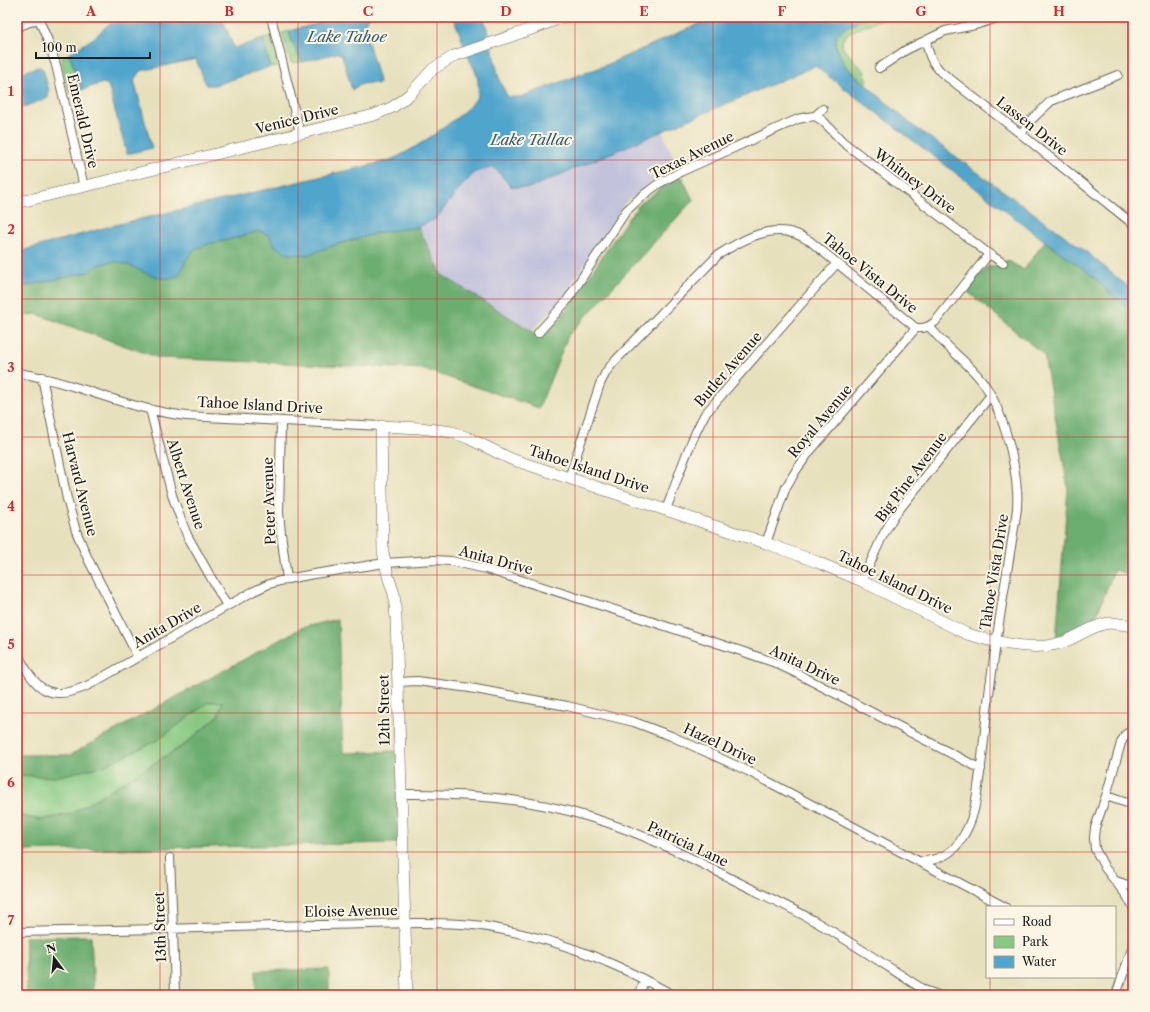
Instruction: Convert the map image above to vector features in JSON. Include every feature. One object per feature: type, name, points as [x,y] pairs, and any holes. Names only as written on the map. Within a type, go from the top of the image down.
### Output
[{"type":"street","points":[[272,17],[300,133]]},
{"type":"street","name":"Venice Drive","points":[[17,202],[374,115],[393,107],[410,94],[433,69],[450,58],[463,52],[493,43],[539,22],[563,17]]},
{"type":"street","points":[[879,68],[906,50],[945,31],[975,25],[1001,17]]},
{"type":"street","points":[[17,27],[39,18]]},
{"type":"street","name":"Emerald Drive","points":[[39,18],[56,65],[84,186]]},
{"type":"street","name":"Lassen Drive","points":[[926,41],[929,56],[941,72],[1133,224]]},
{"type":"street","points":[[1021,134],[1031,120],[1051,101],[1118,75]]},
{"type":"street","name":"Texas Avenue","points":[[538,333],[566,302],[626,211],[641,197],[658,184],[680,172],[798,120],[815,116],[823,109]]},
{"type":"street","name":"Whitney Drive","points":[[815,116],[823,121],[843,142],[989,254],[1003,263]]},
{"type":"street","name":"Tahoe Vista Drive","points":[[569,478],[600,384],[606,372],[613,363],[718,255],[751,237],[771,231],[784,231],[797,234],[810,241],[916,328],[929,326],[936,335],[974,372],[983,382],[991,395],[1011,451],[1018,493],[1017,509],[988,702],[981,769],[973,816],[962,840],[952,850],[942,857],[931,861],[919,862]]},
{"type":"street","points":[[929,326],[935,322],[989,254]]},
{"type":"street","name":"Butler Avenue","points":[[666,510],[687,452],[696,430],[705,414],[837,263]]},
{"type":"street","name":"Royal Avenue","points":[[766,543],[786,488],[797,469],[811,450],[916,328]]},
{"type":"street","name":"Tahoe Island Drive","points":[[17,373],[42,377],[166,414],[281,422],[420,428],[452,432],[468,438],[511,459],[766,543],[817,562],[862,581],[967,634],[997,642],[1035,646],[1050,645],[1067,641],[1094,627],[1108,623],[1133,626]]},
{"type":"street","name":"Harvard Avenue","points":[[42,377],[67,499],[76,531],[88,559],[138,657]]},
{"type":"street","name":"Big Pine Avenue","points":[[862,581],[882,537],[894,516],[991,395]]},
{"type":"street","name":"Albert Avenue","points":[[150,409],[172,495],[187,535],[227,606]]},
{"type":"street","name":"Peter Avenue","points":[[281,422],[279,513],[287,579]]},
{"type":"street","name":"12th Street","points":[[381,426],[383,552],[396,604],[407,995]]},
{"type":"street","name":"Anita Drive","points":[[17,653],[36,684],[54,694],[67,694],[89,685],[227,606],[269,584],[314,574],[385,563],[434,560],[451,561],[486,569],[773,662],[981,769]]},
{"type":"street","name":"Hazel Drive","points":[[399,682],[417,681],[470,688],[567,706],[634,722],[671,736],[748,771],[1003,906]]},
{"type":"street","points":[[1133,729],[1125,735],[1120,743],[1106,796],[1095,828],[1094,838],[1095,849],[1105,868],[1127,896],[1133,907]]},
{"type":"street","name":"Patricia Lane","points":[[401,794],[471,796],[514,801],[552,807],[589,816],[622,827],[702,864],[816,922],[922,992],[938,995]]},
{"type":"street","points":[[1106,796],[1133,805]]},
{"type":"street","name":"13th Street","points":[[170,858],[175,995]]},
{"type":"street","points":[[1116,881],[1133,887]]},
{"type":"street","name":"Eloise Avenue","points":[[17,932],[406,923],[457,924],[486,927],[510,932],[581,951],[645,980],[673,995]]},
{"type":"street","points":[[1116,995],[1130,967],[1133,946]]},
{"type":"street","points":[[638,995],[645,980]]},
{"type":"shaded area","points":[[662,131],[677,167],[663,174],[644,187],[624,204],[565,294],[552,310],[531,331],[442,275],[418,227],[436,219],[459,189],[475,172],[493,167],[511,187],[529,187]]},
{"type":"green space","points":[[867,17],[886,17],[849,33],[842,41],[843,48],[865,72],[867,85],[845,66],[835,44],[837,36],[843,29]]},
{"type":"green space","points":[[289,31],[292,42],[302,62],[291,63],[282,33]]},
{"type":"green space","points":[[271,37],[277,66],[270,67],[263,39]]},
{"type":"green space","points":[[69,54],[82,90],[69,93],[61,58]]},
{"type":"green space","points":[[682,177],[693,200],[568,336],[539,408],[423,369],[159,358],[36,314],[17,318],[17,286],[21,287],[88,272],[97,265],[115,261],[130,265],[149,274],[183,268],[185,261],[194,250],[208,244],[259,231],[270,236],[275,246],[308,255],[331,246],[381,232],[418,227],[442,275],[541,337],[559,320],[627,220],[641,203],[660,189]]},
{"type":"green space","points":[[1045,241],[1089,273],[1133,314],[1133,576],[1114,570],[1095,620],[1056,640],[1068,488],[1044,355],[968,292],[989,266],[1002,267],[1007,260],[1024,270]]},
{"type":"green space","points":[[338,619],[343,753],[397,751],[398,843],[17,851],[17,815],[40,820],[71,814],[184,745],[218,716],[223,702],[209,702],[158,740],[104,766],[55,777],[17,775],[17,755],[70,755],[301,628]]},
{"type":"green space","points":[[223,701],[218,716],[184,745],[71,814],[40,820],[17,815],[17,775],[55,777],[158,740],[209,702]]},
{"type":"green space","points":[[91,936],[94,995],[27,995],[25,937]]},
{"type":"green space","points":[[329,969],[329,995],[256,995],[256,971]]},
{"type":"water","name":"Lake Tahoe","points":[[116,17],[222,17],[234,48],[263,39],[270,67],[215,85],[206,85],[196,59],[140,71],[134,80],[152,148],[127,154],[108,85],[103,83],[82,90],[69,54],[95,37]]},
{"type":"water","name":"Lake Tahoe","points":[[317,17],[371,17],[366,22],[365,31],[379,81],[378,84],[364,84],[352,90],[342,55],[337,53],[302,62],[292,42],[289,31],[319,23]]},
{"type":"water","name":"Lake Tallac","points":[[452,17],[484,17],[500,82],[508,97],[520,97],[604,66],[714,17],[867,17],[843,29],[837,36],[835,44],[845,66],[911,124],[1083,249],[1133,291],[1133,314],[1089,273],[815,66],[529,188],[511,187],[493,167],[475,172],[459,189],[436,219],[418,227],[381,232],[331,246],[308,255],[288,254],[275,246],[270,236],[259,231],[208,244],[194,250],[185,261],[178,276],[162,278],[126,264],[109,262],[99,265],[88,272],[21,287],[17,286],[17,252],[115,225],[383,162],[395,158],[410,150],[433,135],[467,109],[475,101],[478,94],[476,73]]},
{"type":"water","points":[[39,67],[43,69],[49,91],[48,98],[17,109],[17,73]]}]
